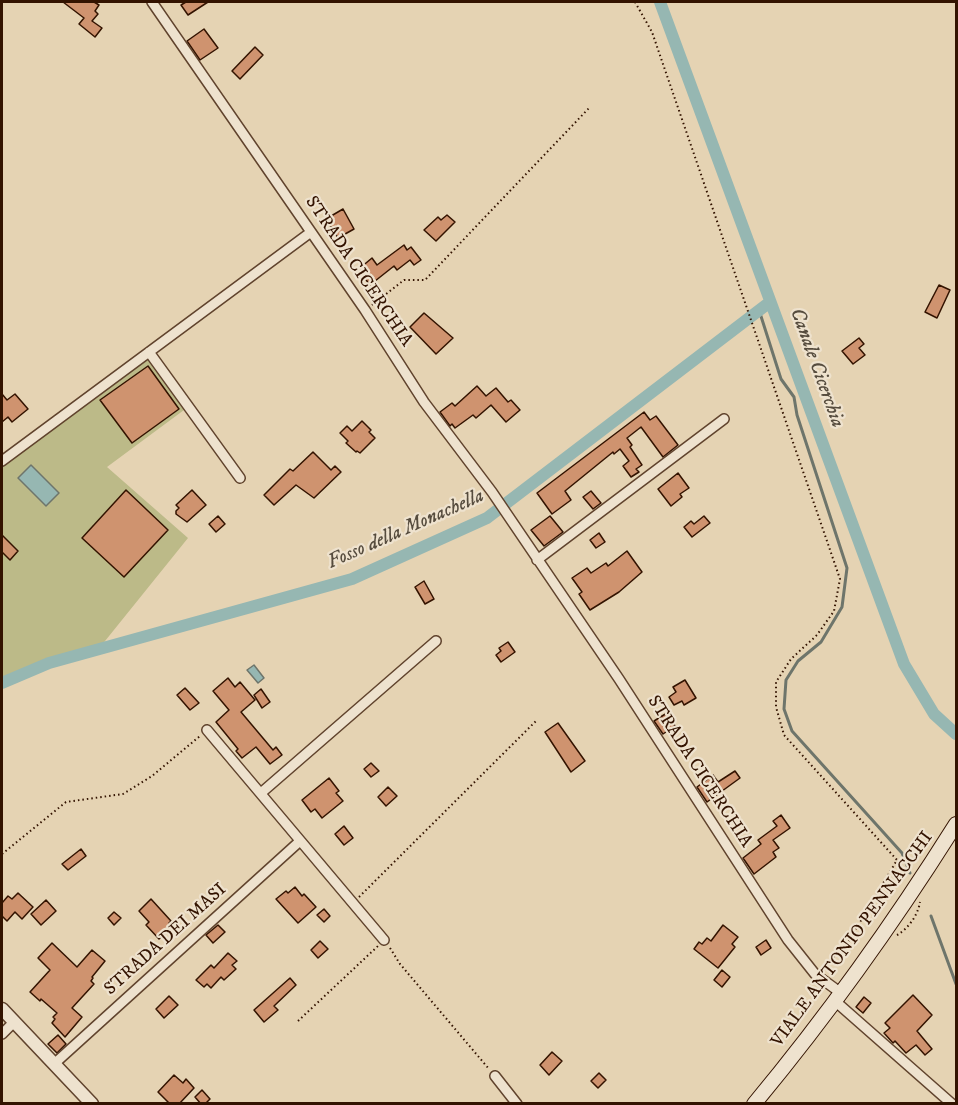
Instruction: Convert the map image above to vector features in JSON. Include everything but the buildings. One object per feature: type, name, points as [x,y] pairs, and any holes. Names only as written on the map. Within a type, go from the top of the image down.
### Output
[{"type":"main road","name":"VIALE ANTONIO PENNACCHI","points":[[754,1104],[838,997],[919,883],[957,824]]},
{"type":"street","name":"STRADA CICERCHIA","points":[[152,2],[365,310],[430,411],[492,492],[619,679],[788,940],[815,974],[952,1104]]},
{"type":"street","points":[[2,461],[311,232]]},
{"type":"street","points":[[149,352],[240,478]]},
{"type":"street","points":[[537,560],[724,419]]},
{"type":"street","points":[[261,793],[436,641]]},
{"type":"street","points":[[207,730],[384,940]]},
{"type":"street","name":"STRADA DEI MASI","points":[[54,1064],[300,841]]},
{"type":"street","points":[[2,1010],[92,1104]]},
{"type":"street","points":[[2,1034],[14,1022]]},
{"type":"street","points":[[495,1076],[518,1104]]},
{"type":"path","points":[[635,2],[651,32],[840,579],[834,611],[817,635],[791,659],[776,682],[776,707],[784,735],[897,860],[846,944],[815,974]]},
{"type":"path","points":[[365,310],[404,280],[425,280],[590,107]]},
{"type":"path","points":[[353,903],[537,720]]},
{"type":"path","points":[[2,854],[66,802],[123,794],[152,776],[207,730]]},
{"type":"path","points":[[298,1021],[384,940],[400,964],[495,1076]]},
{"type":"shaded area","points":[[147,359],[184,410],[107,467],[188,538],[101,646],[48,661],[2,681],[2,466]]},
{"type":"water","points":[[31,465],[59,493],[46,506],[18,478]]},
{"type":"water","points":[[254,665],[264,678],[258,683],[247,670]]},
{"type":"waterway","name":"Canale Cicerchia","points":[[660,2],[904,664],[934,714],[956,734]]},
{"type":"waterway","name":"Fosso della Monachella","points":[[2,683],[49,663],[352,579],[487,518],[770,302]]},
{"type":"waterway","points":[[759,310],[781,379],[794,397],[797,415],[847,568],[842,607],[821,642],[798,661],[786,680],[784,709],[792,731],[902,853],[910,873]]},
{"type":"waterway","points":[[931,916],[956,984]]}]
